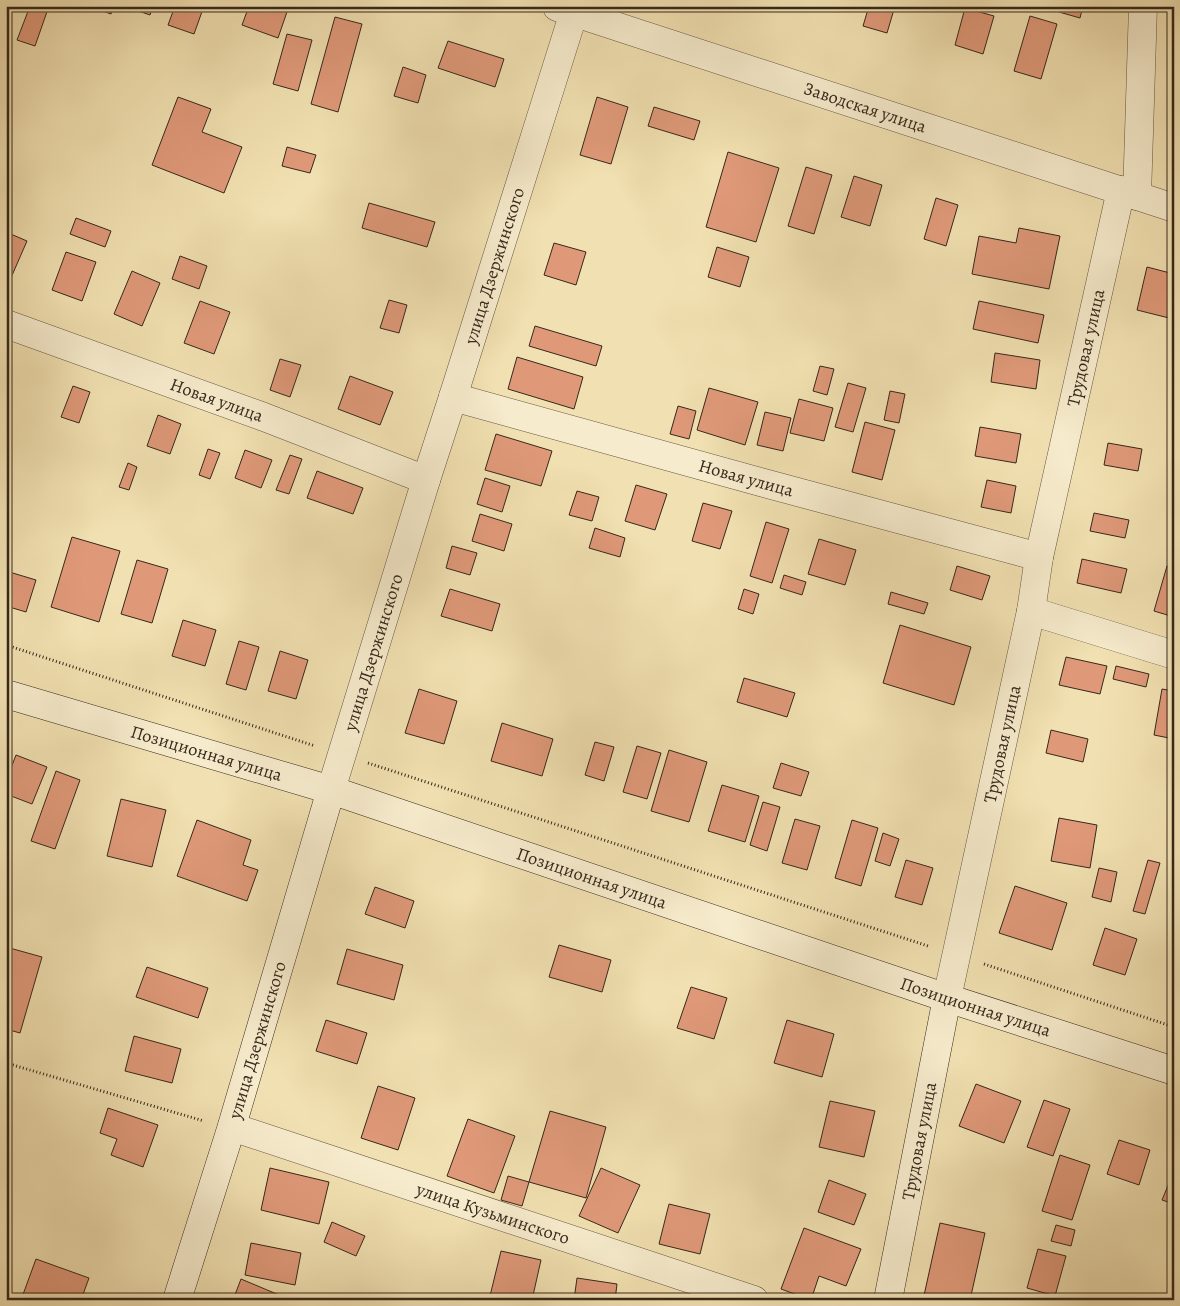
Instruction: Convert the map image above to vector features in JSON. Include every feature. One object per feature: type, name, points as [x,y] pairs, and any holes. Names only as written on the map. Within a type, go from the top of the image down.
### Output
[{"type":"street","name":"Трудовая улица","points":[[888,1300],[948,998],[1031,611],[1039,557],[1129,193],[1143,6]]},
{"type":"street","name":"Заводская улица","points":[[568,8],[1174,208]]},
{"type":"street","name":"улица Дзержинского","points":[[178,1300],[331,790],[453,397],[568,8]]},
{"type":"street","name":"Новая улица","points":[[6,324],[264,417],[426,480]]},
{"type":"street","name":"Новая улица","points":[[453,397],[1039,557]]},
{"type":"street","points":[[1031,611],[1174,655]]},
{"type":"street","name":"Позиционная улица","points":[[6,694],[331,790],[948,998],[1174,1071]]},
{"type":"street","name":"улица Кузьминского","points":[[231,1128],[754,1300]]},
{"type":"path","points":[[6,645],[1174,1027]]},
{"type":"path","points":[[6,1063],[231,1128]]},
{"type":"building","points":[[30,6],[49,6],[35,46],[17,40]]},
{"type":"building","points":[[98,6],[114,6],[111,14],[97,9]]},
{"type":"building","points":[[124,6],[153,6],[150,15]]},
{"type":"building","points":[[175,6],[204,6],[194,34],[168,25]]},
{"type":"building","points":[[249,6],[289,6],[278,38],[242,25]]},
{"type":"building","points":[[820,6],[840,6],[839,12]]},
{"type":"building","points":[[869,6],[895,6],[887,33],[863,26]]},
{"type":"building","points":[[1060,6],[1083,6],[1080,18],[1059,12]]},
{"type":"building","points":[[965,8],[994,16],[983,54],[955,45]]},
{"type":"building","points":[[1030,16],[1057,24],[1041,79],[1014,71]]},
{"type":"building","points":[[335,17],[362,24],[338,112],[311,104]]},
{"type":"building","points":[[287,34],[312,40],[298,91],[273,84]]},
{"type":"building","points":[[448,41],[504,59],[495,87],[438,68]]},
{"type":"building","points":[[403,67],[426,75],[418,103],[394,96]]},
{"type":"building","points":[[178,97],[211,109],[202,132],[242,147],[224,193],[152,165]]},
{"type":"building","points":[[597,97],[628,107],[611,164],[580,155]]},
{"type":"building","points":[[654,107],[700,121],[694,140],[648,126]]},
{"type":"building","points":[[287,147],[316,155],[310,173],[282,166]]},
{"type":"building","points":[[728,152],[779,168],[756,242],[706,227]]},
{"type":"building","points":[[806,167],[832,175],[814,234],[788,226]]},
{"type":"building","points":[[854,176],[882,185],[870,226],[841,217]]},
{"type":"building","points":[[936,198],[958,205],[946,246],[924,239]]},
{"type":"building","points":[[369,203],[435,222],[427,247],[362,228]]},
{"type":"building","points":[[76,218],[111,231],[105,247],[70,234]]},
{"type":"building","points":[[1019,228],[1060,236],[1049,289],[972,274],[979,236],[1016,243]]},
{"type":"building","points":[[6,232],[27,241],[10,280],[6,278]]},
{"type":"building","points":[[554,243],[586,252],[576,285],[544,275]]},
{"type":"building","points":[[717,247],[749,257],[740,287],[708,277]]},
{"type":"building","points":[[66,252],[96,262],[82,301],[52,290]]},
{"type":"building","points":[[180,256],[207,266],[199,289],[172,279]]},
{"type":"building","points":[[1147,267],[1174,274],[1174,298],[1169,318],[1137,310]]},
{"type":"building","points":[[132,271],[160,283],[142,326],[114,314]]},
{"type":"building","points":[[389,300],[407,305],[399,333],[380,328]]},
{"type":"building","points":[[200,301],[230,312],[214,354],[184,343]]},
{"type":"building","points":[[979,301],[1044,315],[1038,343],[973,329]]},
{"type":"building","points":[[535,326],[602,346],[596,366],[529,346]]},
{"type":"building","points":[[1174,342],[1174,362],[1170,362]]},
{"type":"building","points":[[995,353],[1040,360],[1036,389],[991,382]]},
{"type":"building","points":[[517,357],[583,377],[574,409],[508,389]]},
{"type":"building","points":[[280,359],[301,365],[290,397],[270,390]]},
{"type":"building","points":[[820,366],[834,369],[827,395],[813,391]]},
{"type":"building","points":[[350,376],[393,392],[380,425],[338,409]]},
{"type":"building","points":[[848,383],[866,388],[853,432],[835,427]]},
{"type":"building","points":[[73,386],[90,392],[79,423],[61,417]]},
{"type":"building","points":[[709,388],[758,402],[745,445],[697,430]]},
{"type":"building","points":[[890,391],[905,394],[899,423],[884,420]]},
{"type":"building","points":[[799,399],[833,408],[824,441],[790,433]]},
{"type":"building","points":[[678,406],[696,411],[689,439],[670,434]]},
{"type":"building","points":[[765,412],[791,418],[783,451],[757,445]]},
{"type":"building","points":[[158,415],[181,424],[170,454],[147,446]]},
{"type":"building","points":[[865,422],[895,430],[882,480],[852,472]]},
{"type":"building","points":[[980,427],[1021,434],[1016,463],[975,456]]},
{"type":"building","points":[[496,434],[552,451],[541,486],[485,470]]},
{"type":"building","points":[[1108,443],[1142,449],[1138,471],[1104,465]]},
{"type":"building","points":[[208,449],[220,453],[210,479],[199,475]]},
{"type":"building","points":[[245,450],[272,460],[261,488],[235,478]]},
{"type":"building","points":[[290,455],[302,459],[289,494],[276,490]]},
{"type":"building","points":[[128,463],[137,467],[129,490],[119,487]]},
{"type":"building","points":[[317,471],[363,488],[353,514],[307,498]]},
{"type":"building","points":[[485,478],[510,486],[502,512],[477,504]]},
{"type":"building","points":[[987,480],[1016,486],[1011,513],[981,507]]},
{"type":"building","points":[[636,485],[667,494],[655,530],[625,521]]},
{"type":"building","points":[[577,491],[599,497],[592,521],[569,515]]},
{"type":"building","points":[[703,503],[732,511],[720,549],[692,541]]},
{"type":"building","points":[[1094,513],[1129,520],[1125,538],[1090,531]]},
{"type":"building","points":[[480,514],[512,524],[504,551],[472,541]]},
{"type":"building","points":[[766,522],[789,529],[772,583],[750,576]]},
{"type":"building","points":[[595,528],[625,538],[620,557],[589,548]]},
{"type":"building","points":[[72,537],[120,551],[99,622],[51,607]]},
{"type":"building","points":[[819,539],[856,550],[845,585],[808,574]]},
{"type":"building","points":[[452,546],[477,553],[470,575],[446,568]]},
{"type":"building","points":[[1082,559],[1127,569],[1121,593],[1077,583]]},
{"type":"building","points":[[137,560],[168,569],[152,623],[121,614]]},
{"type":"building","points":[[957,566],[990,576],[982,600],[950,590]]},
{"type":"building","points":[[1167,566],[1174,568],[1174,617],[1154,611]]},
{"type":"building","points":[[6,571],[36,580],[26,612],[6,606]]},
{"type":"building","points":[[784,575],[806,582],[802,595],[780,588]]},
{"type":"building","points":[[450,589],[500,604],[492,631],[441,616]]},
{"type":"building","points":[[744,589],[759,594],[753,614],[738,609]]},
{"type":"building","points":[[891,592],[928,603],[924,614],[888,604]]},
{"type":"building","points":[[183,620],[216,630],[205,666],[172,656]]},
{"type":"building","points":[[900,625],[971,647],[954,705],[883,683]]},
{"type":"building","points":[[239,641],[259,647],[246,690],[226,684]]},
{"type":"building","points":[[280,651],[308,660],[296,699],[268,691]]},
{"type":"building","points":[[1066,657],[1107,666],[1100,694],[1059,685]]},
{"type":"building","points":[[1116,666],[1149,674],[1146,687],[1113,679]]},
{"type":"building","points":[[744,678],[795,693],[787,717],[737,702]]},
{"type":"building","points":[[419,689],[457,701],[444,744],[405,733]]},
{"type":"building","points":[[1162,689],[1174,691],[1174,739],[1154,735]]},
{"type":"building","points":[[502,723],[553,739],[542,776],[491,761]]},
{"type":"building","points":[[1051,730],[1088,739],[1083,762],[1046,753]]},
{"type":"building","points":[[595,742],[614,747],[604,781],[585,775]]},
{"type":"building","points":[[637,746],[661,753],[647,799],[623,792]]},
{"type":"building","points":[[669,750],[707,762],[689,822],[651,811]]},
{"type":"building","points":[[16,755],[47,767],[32,804],[6,794],[6,781]]},
{"type":"building","points":[[781,763],[809,772],[801,796],[773,788]]},
{"type":"building","points":[[56,771],[80,780],[55,849],[31,841]]},
{"type":"building","points":[[722,785],[759,796],[745,842],[708,831]]},
{"type":"building","points":[[121,799],[166,810],[152,867],[107,856]]},
{"type":"building","points":[[763,802],[780,807],[767,851],[750,845]]},
{"type":"building","points":[[1059,818],[1097,825],[1090,868],[1051,861]]},
{"type":"building","points":[[795,819],[820,826],[807,870],[782,863]]},
{"type":"building","points":[[197,820],[251,840],[243,865],[258,870],[247,901],[177,876]]},
{"type":"building","points":[[852,820],[878,828],[861,886],[835,878]]},
{"type":"building","points":[[883,833],[899,839],[890,866],[875,861]]},
{"type":"building","points":[[906,860],[933,868],[922,905],[895,897]]},
{"type":"building","points":[[1148,860],[1160,863],[1145,914],[1133,911]]},
{"type":"building","points":[[1099,868],[1117,872],[1111,902],[1092,897]]},
{"type":"building","points":[[1015,886],[1067,903],[1052,950],[999,933]]},
{"type":"building","points":[[375,887],[414,901],[405,928],[365,914]]},
{"type":"building","points":[[1105,928],[1137,939],[1125,975],[1093,965]]},
{"type":"building","points":[[559,945],[611,960],[602,992],[549,977]]},
{"type":"building","points":[[6,947],[42,957],[20,1033],[6,1029]]},
{"type":"building","points":[[347,949],[403,965],[394,1000],[337,984]]},
{"type":"building","points":[[147,967],[208,988],[198,1018],[136,997]]},
{"type":"building","points":[[691,987],[727,998],[714,1039],[677,1028]]},
{"type":"building","points":[[326,1020],[367,1033],[357,1064],[316,1051]]},
{"type":"building","points":[[787,1020],[834,1034],[822,1077],[774,1063]]},
{"type":"building","points":[[134,1036],[181,1049],[172,1083],[125,1071]]},
{"type":"building","points":[[976,1084],[1021,1101],[1004,1143],[959,1126]]},
{"type":"building","points":[[378,1086],[415,1098],[398,1150],[361,1138]]},
{"type":"building","points":[[1044,1100],[1070,1109],[1053,1156],[1027,1147]]},
{"type":"building","points":[[830,1101],[875,1111],[864,1157],[819,1147]]},
{"type":"building","points":[[108,1108],[158,1125],[143,1167],[111,1155],[117,1139],[100,1133]]},
{"type":"building","points":[[550,1111],[606,1127],[586,1198],[529,1182]]},
{"type":"building","points":[[468,1119],[515,1136],[494,1193],[447,1176]]},
{"type":"building","points":[[1119,1140],[1150,1150],[1139,1185],[1107,1174]]},
{"type":"building","points":[[1060,1155],[1090,1165],[1072,1220],[1042,1211]]},
{"type":"building","points":[[270,1168],[329,1182],[319,1224],[261,1210]]},
{"type":"building","points":[[601,1168],[640,1185],[618,1233],[579,1216]]},
{"type":"building","points":[[1174,1171],[1174,1204],[1162,1200]]},
{"type":"building","points":[[508,1176],[529,1182],[522,1206],[501,1200]]},
{"type":"building","points":[[829,1180],[866,1194],[854,1225],[818,1212]]},
{"type":"building","points":[[669,1204],[710,1214],[700,1254],[659,1244]]},
{"type":"building","points":[[332,1222],[365,1236],[356,1256],[324,1242]]},
{"type":"building","points":[[940,1223],[985,1233],[970,1300],[923,1300]]},
{"type":"building","points":[[1056,1225],[1075,1230],[1071,1246],[1051,1241]]},
{"type":"building","points":[[804,1228],[861,1249],[846,1286],[819,1276],[811,1300],[781,1289]]},
{"type":"building","points":[[251,1243],[301,1253],[295,1285],[245,1275]]},
{"type":"building","points":[[1038,1249],[1066,1256],[1055,1296],[1027,1288]]},
{"type":"building","points":[[501,1251],[541,1260],[532,1300],[489,1300]]},
{"type":"building","points":[[36,1259],[89,1278],[81,1300],[21,1300]]},
{"type":"building","points":[[577,1278],[617,1284],[615,1300],[574,1300]]},
{"type":"building","points":[[241,1279],[291,1300],[233,1300]]},
{"type":"building","points":[[1098,1296],[1112,1300],[1097,1300]]}]
